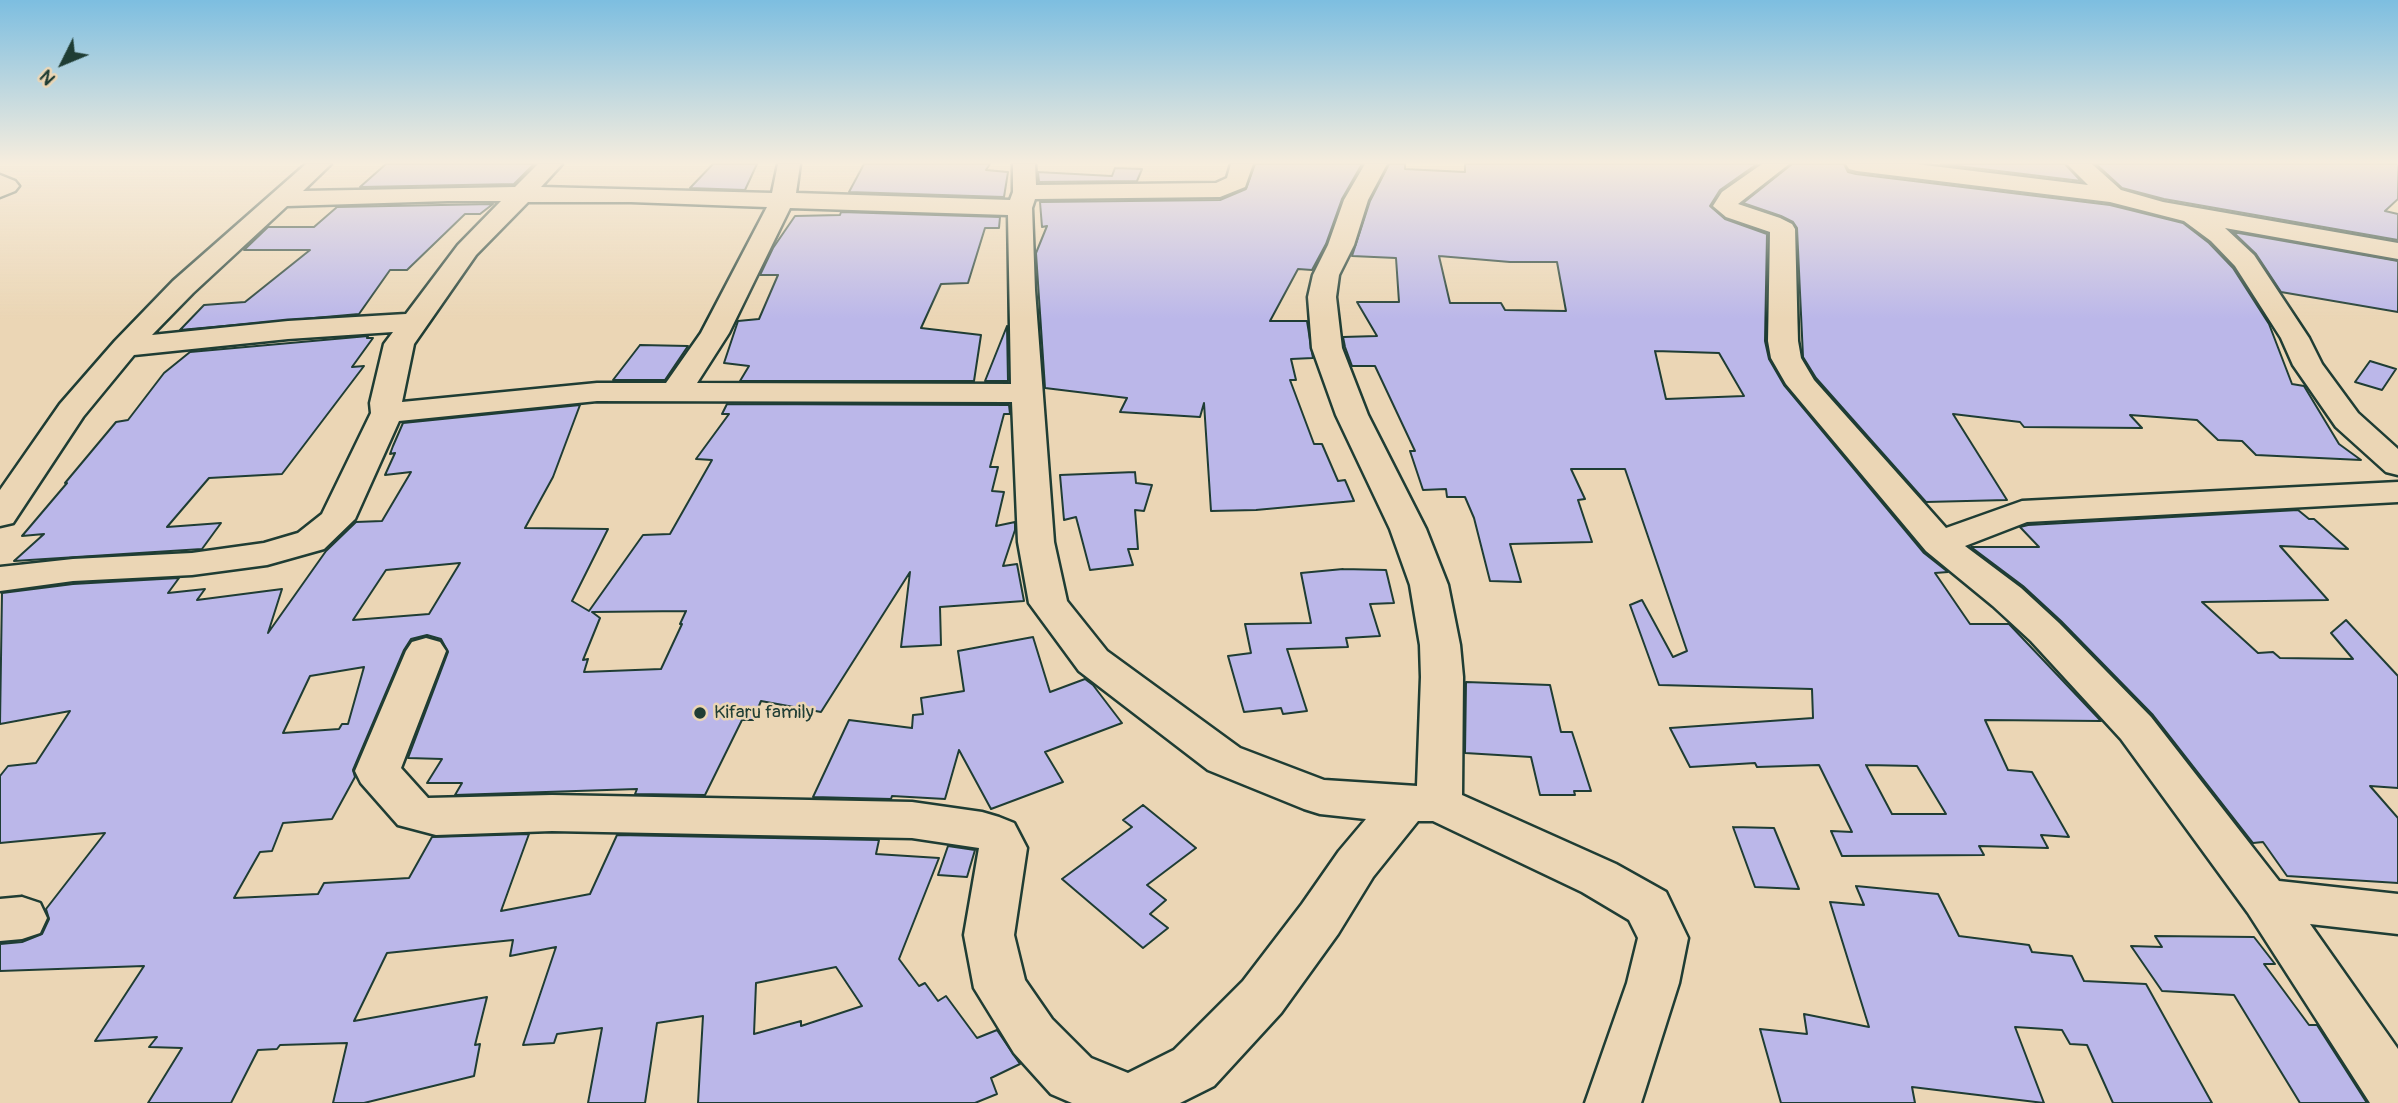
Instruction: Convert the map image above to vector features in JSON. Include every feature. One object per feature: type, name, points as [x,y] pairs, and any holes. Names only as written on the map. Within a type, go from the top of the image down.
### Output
[{"type":"street","points":[[0,515],[71,411],[125,347],[183,287],[266,215]]},
{"type":"street","points":[[0,579],[73,570],[192,565],[267,554],[311,541],[337,519],[387,413],[386,403],[399,344],[467,250],[501,215]]},
{"type":"street","points":[[675,393],[715,333],[774,215]]},
{"type":"street","points":[[1022,215],[1021,290],[1036,542],[1048,603],[1093,661],[1224,759],[1320,797],[1365,802],[1424,803],[1600,878],[1648,906],[1663,938],[1653,983],[1613,1103]]},
{"type":"street","points":[[426,651],[377,771],[414,813],[436,817],[552,813],[912,820],[982,830],[997,836],[1003,848],[989,935],[1000,988],[1033,1036],[1070,1076],[1132,1101],[1194,1068],[1262,997],[1320,919],[1356,864],[1424,803],[1441,677],[1440,645],[1429,585],[1408,529],[1352,415],[1328,348],[1322,297],[1326,275],[1341,245],[1351,215]]},
{"type":"street","points":[[1748,215],[1771,222],[1783,229],[1783,341],[1786,358],[1801,384],[1939,544],[2007,597],[2045,632],[2165,763],[2265,899],[2398,1096]]},
{"type":"street","points":[[2187,215],[2398,251]]},
{"type":"street","points":[[2193,217],[2220,236],[2245,261],[2295,338],[2308,365],[2347,420],[2398,465]]},
{"type":"street","points":[[125,347],[288,330],[413,322]]},
{"type":"street","points":[[387,413],[597,392],[1028,393]]},
{"type":"street","points":[[1939,544],[2022,512],[2398,492]]},
{"type":"street","points":[[2265,899],[2398,914]]},
{"type":"building","points":[[327,215],[463,215],[407,270],[390,270],[359,314],[180,330],[204,305],[245,302],[310,250],[244,250],[268,227],[314,227]]},
{"type":"building","points":[[1041,215],[1336,215],[1326,244],[1312,270],[1298,269],[1270,321],[1307,321],[1313,358],[1291,359],[1296,380],[1290,380],[1314,444],[1322,444],[1338,481],[1345,480],[1354,501],[1256,510],[1211,511],[1204,403],[1200,417],[1120,412],[1127,398],[1045,388],[1036,253],[1047,226],[1042,227]]},
{"type":"building","points":[[1365,215],[1721,215],[1767,234],[1765,341],[1769,359],[1784,385],[1924,553],[1948,572],[1935,573],[1970,624],[2009,624],[2101,721],[1985,720],[2008,770],[2032,772],[2069,837],[2041,835],[2048,848],[1979,846],[1984,855],[1842,856],[1831,831],[1852,832],[1819,765],[1757,767],[1755,763],[1690,767],[1670,728],[1813,718],[1812,689],[1659,685],[1630,605],[1642,600],[1673,657],[1687,651],[1625,469],[1571,469],[1585,499],[1578,500],[1592,542],[1510,544],[1521,582],[1490,581],[1474,518],[1465,497],[1447,497],[1446,489],[1423,490],[1410,451],[1415,451],[1375,366],[1352,366],[1343,337],[1377,336],[1357,302],[1399,302],[1396,258],[1352,256]],"holes":[[[1439,256],[1510,262],[1557,262],[1566,311],[1505,310],[1501,303],[1450,303]],[[1655,351],[1719,353],[1744,396],[1666,399]],[[1866,765],[1917,766],[1946,814],[1892,814]]]},
{"type":"building","points":[[2152,215],[2183,223],[2209,243],[2233,268],[2269,324],[2292,384],[2304,386],[2339,444],[2361,460],[2256,455],[2242,441],[2218,440],[2197,420],[2130,415],[2142,428],[2024,427],[2020,422],[1953,414],[2007,500],[1926,502],[1816,378],[1803,357],[1797,228],[1793,222],[1781,216]]},
{"type":"building","points":[[2258,215],[2398,215],[2398,240]]},
{"type":"building","points":[[795,216],[1000,217],[999,228],[985,228],[968,283],[941,284],[921,328],[981,335],[974,381],[740,381],[749,366],[724,363],[738,321],[759,319],[778,275],[760,275],[773,248]]},
{"type":"building","points":[[2233,232],[2398,261],[2398,312],[2281,292],[2256,254]]},
{"type":"building","points":[[1007,326],[1008,381],[985,381]]},
{"type":"building","points":[[368,336],[367,338],[373,338],[352,367],[364,366],[282,474],[209,478],[167,527],[221,523],[202,549],[14,561],[44,534],[22,536],[116,422],[128,420],[164,373],[190,352]]},
{"type":"building","points":[[640,345],[688,346],[665,380],[613,380]]},
{"type":"building","points":[[2370,361],[2396,369],[2382,390],[2355,382]]},
{"type":"building","points":[[727,404],[1009,405],[1010,414],[1004,414],[990,467],[998,467],[992,491],[1004,492],[996,526],[1015,522],[1015,530],[1003,566],[1017,564],[1024,601],[940,607],[941,645],[901,647],[910,572],[821,712],[761,701],[753,720],[742,720],[705,795],[635,794],[637,789],[455,795],[462,783],[427,783],[442,759],[408,758],[448,652],[441,639],[427,635],[411,639],[353,770],[355,777],[332,819],[283,823],[272,851],[260,852],[234,898],[318,894],[324,883],[409,878],[432,837],[529,834],[501,911],[590,894],[617,835],[879,840],[876,854],[939,858],[899,959],[919,986],[925,983],[938,1001],[946,996],[977,1038],[997,1030],[1020,1064],[991,1078],[997,1094],[975,1103],[698,1103],[703,1016],[657,1023],[645,1103],[588,1103],[602,1028],[557,1034],[554,1043],[523,1045],[556,947],[510,956],[513,940],[387,953],[354,1021],[487,997],[475,1045],[480,1044],[474,1076],[364,1103],[333,1103],[347,1043],[280,1045],[277,1049],[258,1050],[231,1103],[148,1103],[182,1048],[149,1047],[157,1037],[95,1041],[144,966],[0,971],[0,944],[22,942],[42,934],[49,919],[46,909],[105,833],[0,843],[0,776],[8,766],[36,763],[70,711],[0,724],[2,593],[73,584],[179,578],[168,593],[205,589],[197,600],[282,589],[268,633],[326,551],[356,522],[382,521],[411,472],[385,475],[395,453],[390,454],[403,423],[580,405],[553,477],[525,528],[608,529],[572,601],[589,611],[643,535],[670,534],[712,460],[696,459],[729,414],[722,414]],"holes":[[[460,563],[429,614],[353,620],[386,570]],[[686,611],[661,669],[584,672],[588,659],[583,660],[600,618],[592,612]],[[364,667],[348,724],[342,724],[339,729],[283,733],[310,676]],[[836,967],[862,1006],[801,1026],[801,1021],[754,1034],[756,983]]]},
{"type":"building","points":[[1135,472],[1136,483],[1152,485],[1144,511],[1135,510],[1138,549],[1128,549],[1133,565],[1090,570],[1076,517],[1064,520],[1060,475]]},
{"type":"building","points":[[2298,510],[2309,519],[2314,519],[2348,549],[2280,546],[2328,600],[2202,602],[2258,653],[2273,652],[2280,658],[2353,659],[2331,633],[2346,620],[2398,676],[2398,788],[2370,786],[2398,818],[2398,883],[2287,876],[2263,842],[2253,843],[2153,715],[2061,621],[2023,586],[1971,547],[2039,547],[2020,527],[2028,525]]},
{"type":"building","points":[[1343,569],[1386,570],[1394,603],[1370,604],[1380,636],[1346,638],[1348,647],[1287,649],[1307,711],[1283,714],[1281,708],[1244,712],[1228,656],[1251,653],[1245,624],[1311,623],[1301,573]]},
{"type":"building","points":[[1033,637],[1050,692],[1085,679],[1093,685],[1122,723],[1045,752],[1063,782],[991,809],[959,750],[945,799],[892,796],[891,799],[813,797],[849,720],[912,728],[913,715],[923,714],[921,698],[964,691],[958,651]]},
{"type":"building","points":[[1466,682],[1550,685],[1561,732],[1572,732],[1591,791],[1574,791],[1575,795],[1540,795],[1531,757],[1465,753]]},
{"type":"building","points":[[1143,805],[1196,848],[1147,885],[1166,900],[1150,914],[1168,928],[1143,948],[1062,879],[1132,827],[1123,820]]},
{"type":"building","points":[[1733,827],[1774,828],[1799,889],[1755,887]]},
{"type":"building","points":[[948,846],[975,850],[967,877],[938,875]]},
{"type":"building","points":[[1856,886],[1938,894],[1959,936],[2029,945],[2032,952],[2072,956],[2084,981],[2146,984],[2212,1103],[2113,1103],[2087,1045],[2070,1044],[2062,1030],[2015,1027],[2044,1103],[1912,1087],[1915,1103],[1781,1103],[1760,1029],[1807,1034],[1804,1014],[1869,1027],[1830,902],[1864,905]]},
{"type":"building","points":[[2155,936],[2254,937],[2275,964],[2264,964],[2309,1025],[2317,1025],[2367,1103],[2300,1103],[2234,995],[2162,991],[2131,946],[2162,947]]},
{"type":"place","name":"Kifaru family","points":[[700,713]]}]
